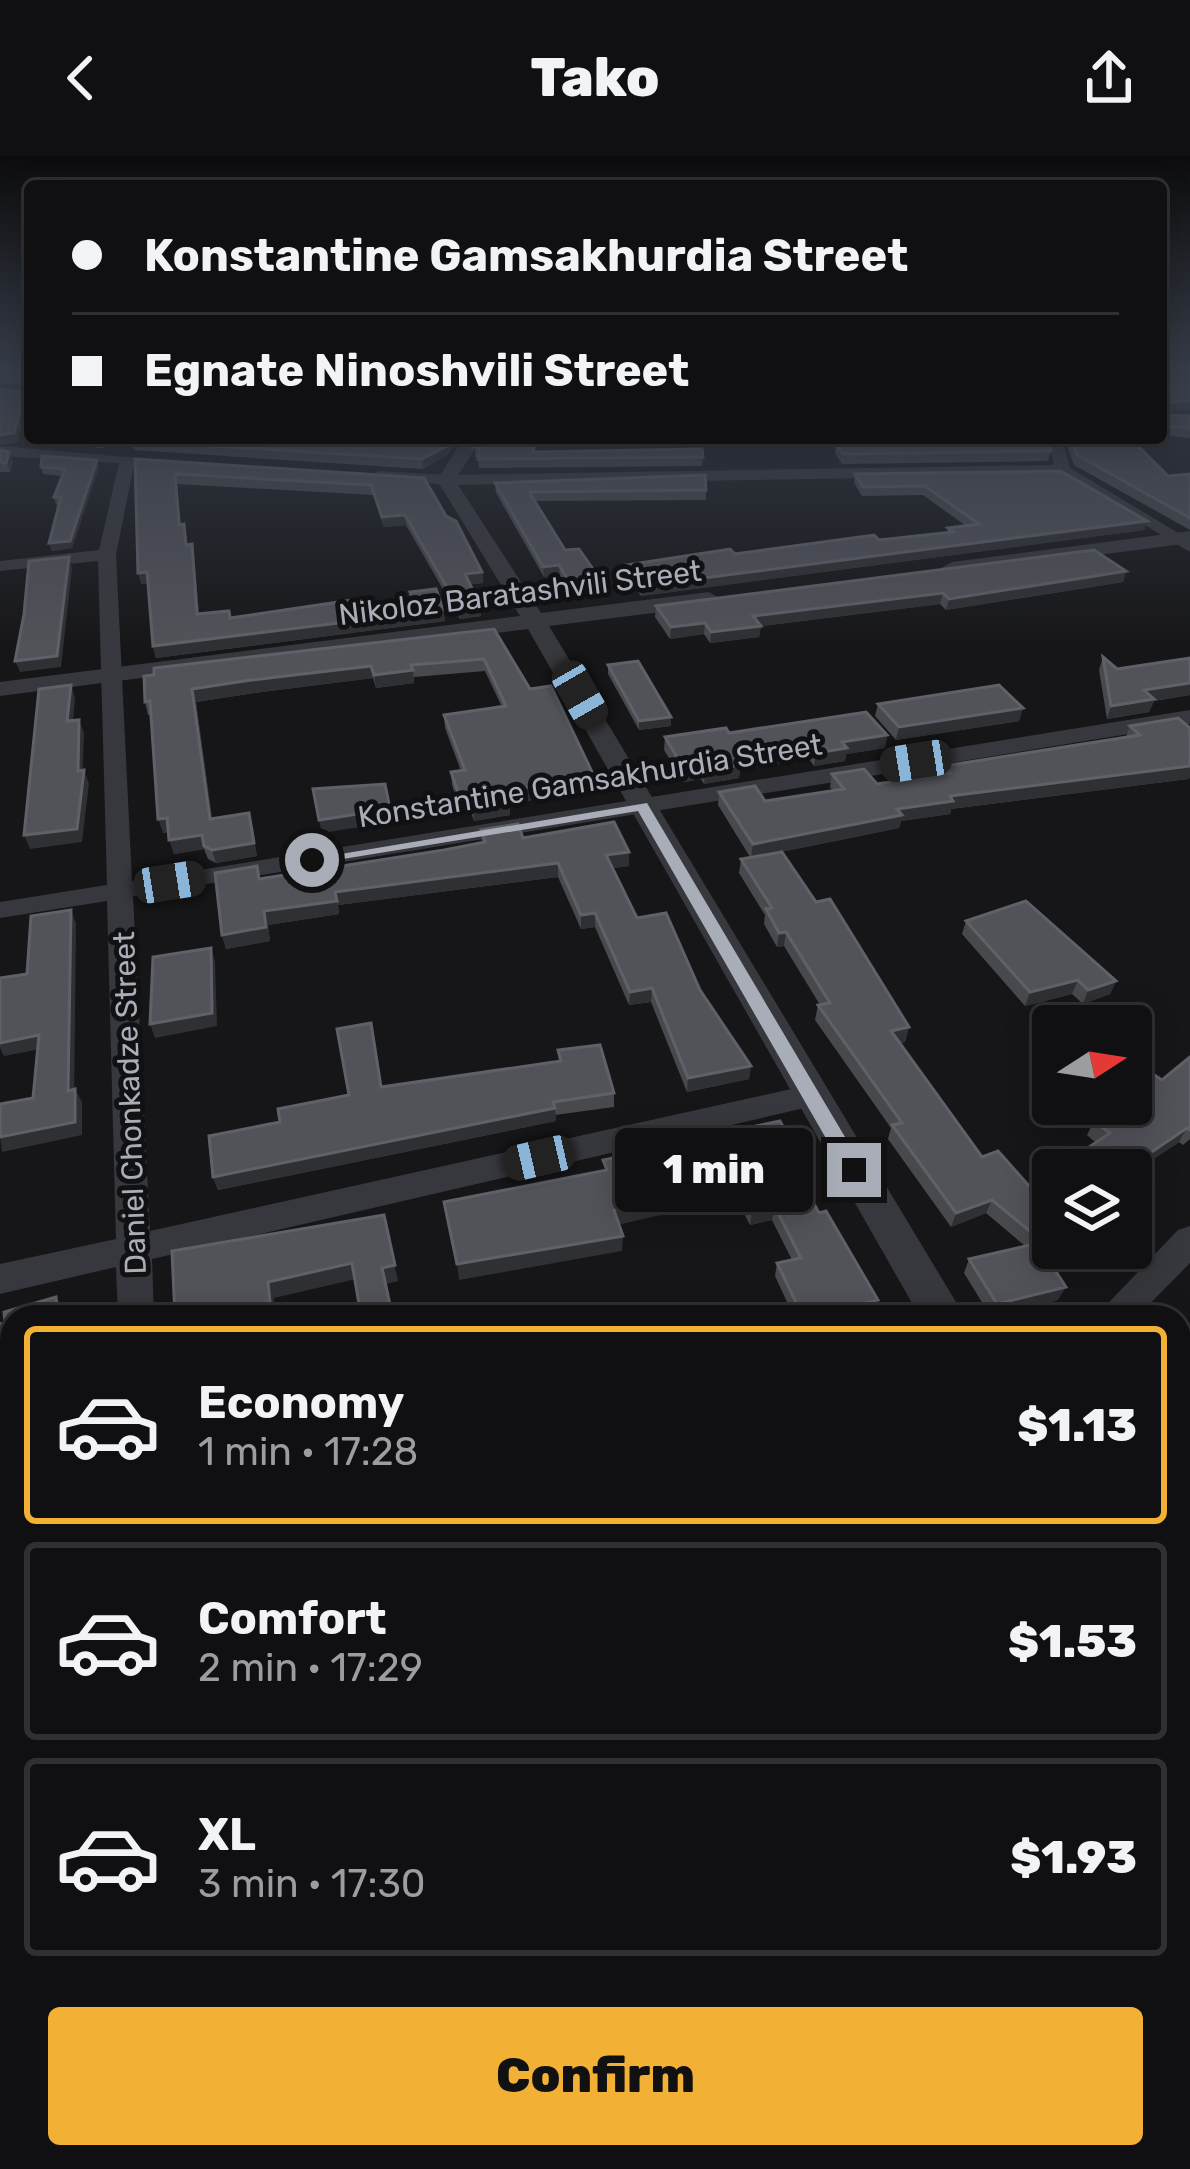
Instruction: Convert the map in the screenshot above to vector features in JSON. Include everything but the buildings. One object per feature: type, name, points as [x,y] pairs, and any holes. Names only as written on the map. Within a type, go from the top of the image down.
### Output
[{"type":"street","name":"Daniel Chonkadze Street","points":[[127,461],[107,555],[136,1305]]},
{"type":"street","points":[[160,461],[196,463]]},
{"type":"street","points":[[446,480],[458,461]]},
{"type":"street","points":[[1061,461],[1063,470]]},
{"type":"street","points":[[355,474],[446,480],[1063,470],[1186,541]]},
{"type":"street","points":[[446,480],[538,621],[809,1096],[936,1305]]},
{"type":"street","points":[[916,572],[1186,541]]},
{"type":"street","points":[[0,566],[107,555]]},
{"type":"street","name":"Nikoloz Baratashvili Street","points":[[0,689],[727,597]]},
{"type":"street","name":"Konstantine Gamsakhurdia Street","points":[[0,910],[1190,717]]},
{"type":"street","points":[[0,1279],[809,1096]]},
{"type":"street","points":[[1125,1305],[1190,1240]]},
{"type":"route","points":[[312,860],[642,806],[854,1170]]}]
